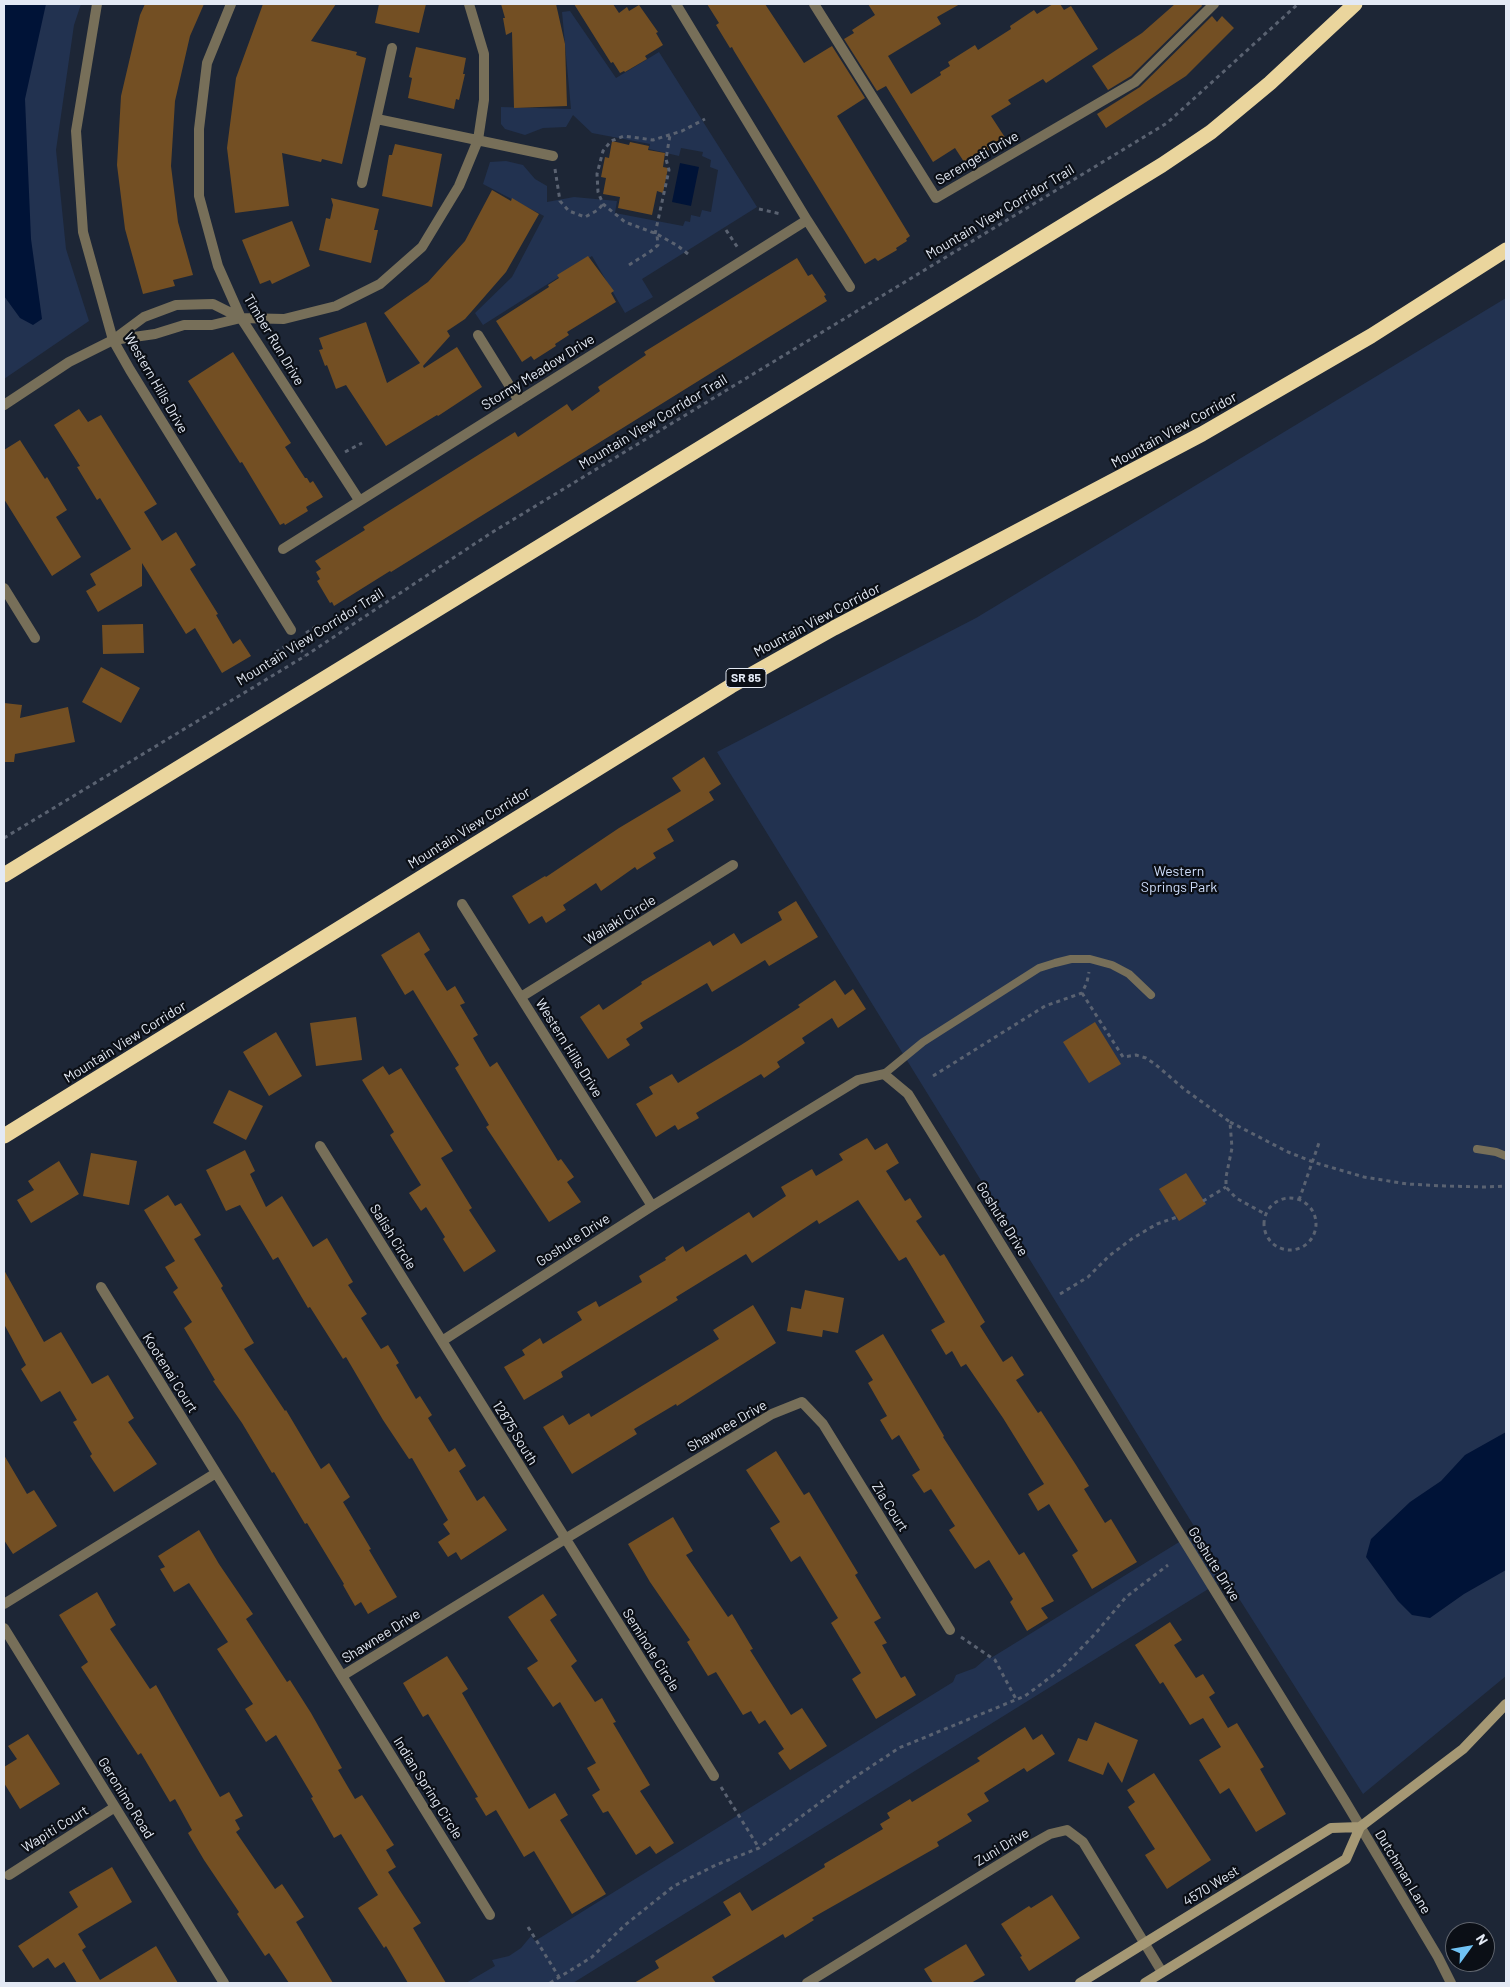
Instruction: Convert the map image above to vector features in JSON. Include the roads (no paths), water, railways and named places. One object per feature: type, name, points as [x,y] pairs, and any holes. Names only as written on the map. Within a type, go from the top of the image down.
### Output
[{"type":"highway","points":[[4,875],[1162,165],[1219,126],[1270,83],[1354,4]]},
{"type":"highway","name":"Mountain View Corridor","points":[[4,1136],[731,686],[834,628],[1202,434],[1371,336],[1506,250]]},
{"type":"main road","points":[[1145,1983],[1346,1859],[1360,1827],[1463,1749],[1506,1704]]},
{"type":"main road","name":"4570 West","points":[[1080,1983],[1331,1828],[1360,1827]]},
{"type":"street","name":"Western Hills Drive","points":[[97,4],[76,131],[82,232],[113,340],[291,630]]},
{"type":"street","name":"Timber Run Drive","points":[[231,4],[207,64],[199,128],[199,196],[218,266],[241,318],[359,500]]},
{"type":"street","points":[[113,340],[155,334],[184,326],[212,325],[241,318],[284,319],[336,306],[380,284],[422,247],[459,186],[478,140],[484,100],[484,54],[469,4]]},
{"type":"street","points":[[676,4],[850,286]]},
{"type":"street","name":"Serengeti Drive","points":[[814,4],[936,198],[1135,82],[1214,4]]},
{"type":"street","points":[[362,183],[392,48]]},
{"type":"street","points":[[377,119],[553,156]]},
{"type":"street","name":"Stormy Meadow Drive","points":[[283,549],[808,220]]},
{"type":"street","points":[[4,405],[69,362],[113,340],[144,317],[176,305],[213,304],[241,318]]},
{"type":"street","points":[[478,335],[518,401]]},
{"type":"street","points":[[4,588],[34,638]]},
{"type":"street","name":"Wailaki Circle","points":[[521,997],[733,865]]},
{"type":"street","name":"Western Hills Drive","points":[[462,904],[652,1206]]},
{"type":"street","name":"Goshute Drive","points":[[442,1341],[652,1206],[858,1080],[884,1074],[908,1094],[1360,1827]]},
{"type":"street","name":"Salish Circle","points":[[320,1146],[442,1341]]},
{"type":"street","name":"Kootenai Court","points":[[101,1287],[216,1473]]},
{"type":"street","name":"12875 South","points":[[442,1341],[565,1539]]},
{"type":"street","name":"Shawnee Drive","points":[[216,1473],[342,1676],[772,1414],[802,1402]]},
{"type":"street","name":"Zia Court","points":[[802,1402],[822,1424],[950,1630]]},
{"type":"street","points":[[4,1604],[216,1473]]},
{"type":"street","name":"Seminole Circle","points":[[565,1539],[714,1776]]},
{"type":"street","name":"Geronimo Road","points":[[4,1628],[224,1983]]},
{"type":"street","name":"Indian Spring Circle","points":[[342,1676],[490,1915]]},
{"type":"street","name":"Wapiti Court","points":[[9,1875],[115,1807]]},
{"type":"street","name":"Dutchman Lane","points":[[1360,1827],[1438,1957],[1451,1983]]},
{"type":"street","name":"Zuni Drive","points":[[807,1983],[1034,1843],[1050,1834],[1067,1830],[1083,1842],[1162,1972]]},
{"type":"lane","points":[[884,1074],[923,1042],[1039,968],[1071,959],[1090,959],[1129,974],[1151,994]]},
{"type":"lane","points":[[1477,1149],[1496,1152],[1506,1156]]},
{"type":"park label","name":"Western Springs Park","points":[[1179,880]]}]
